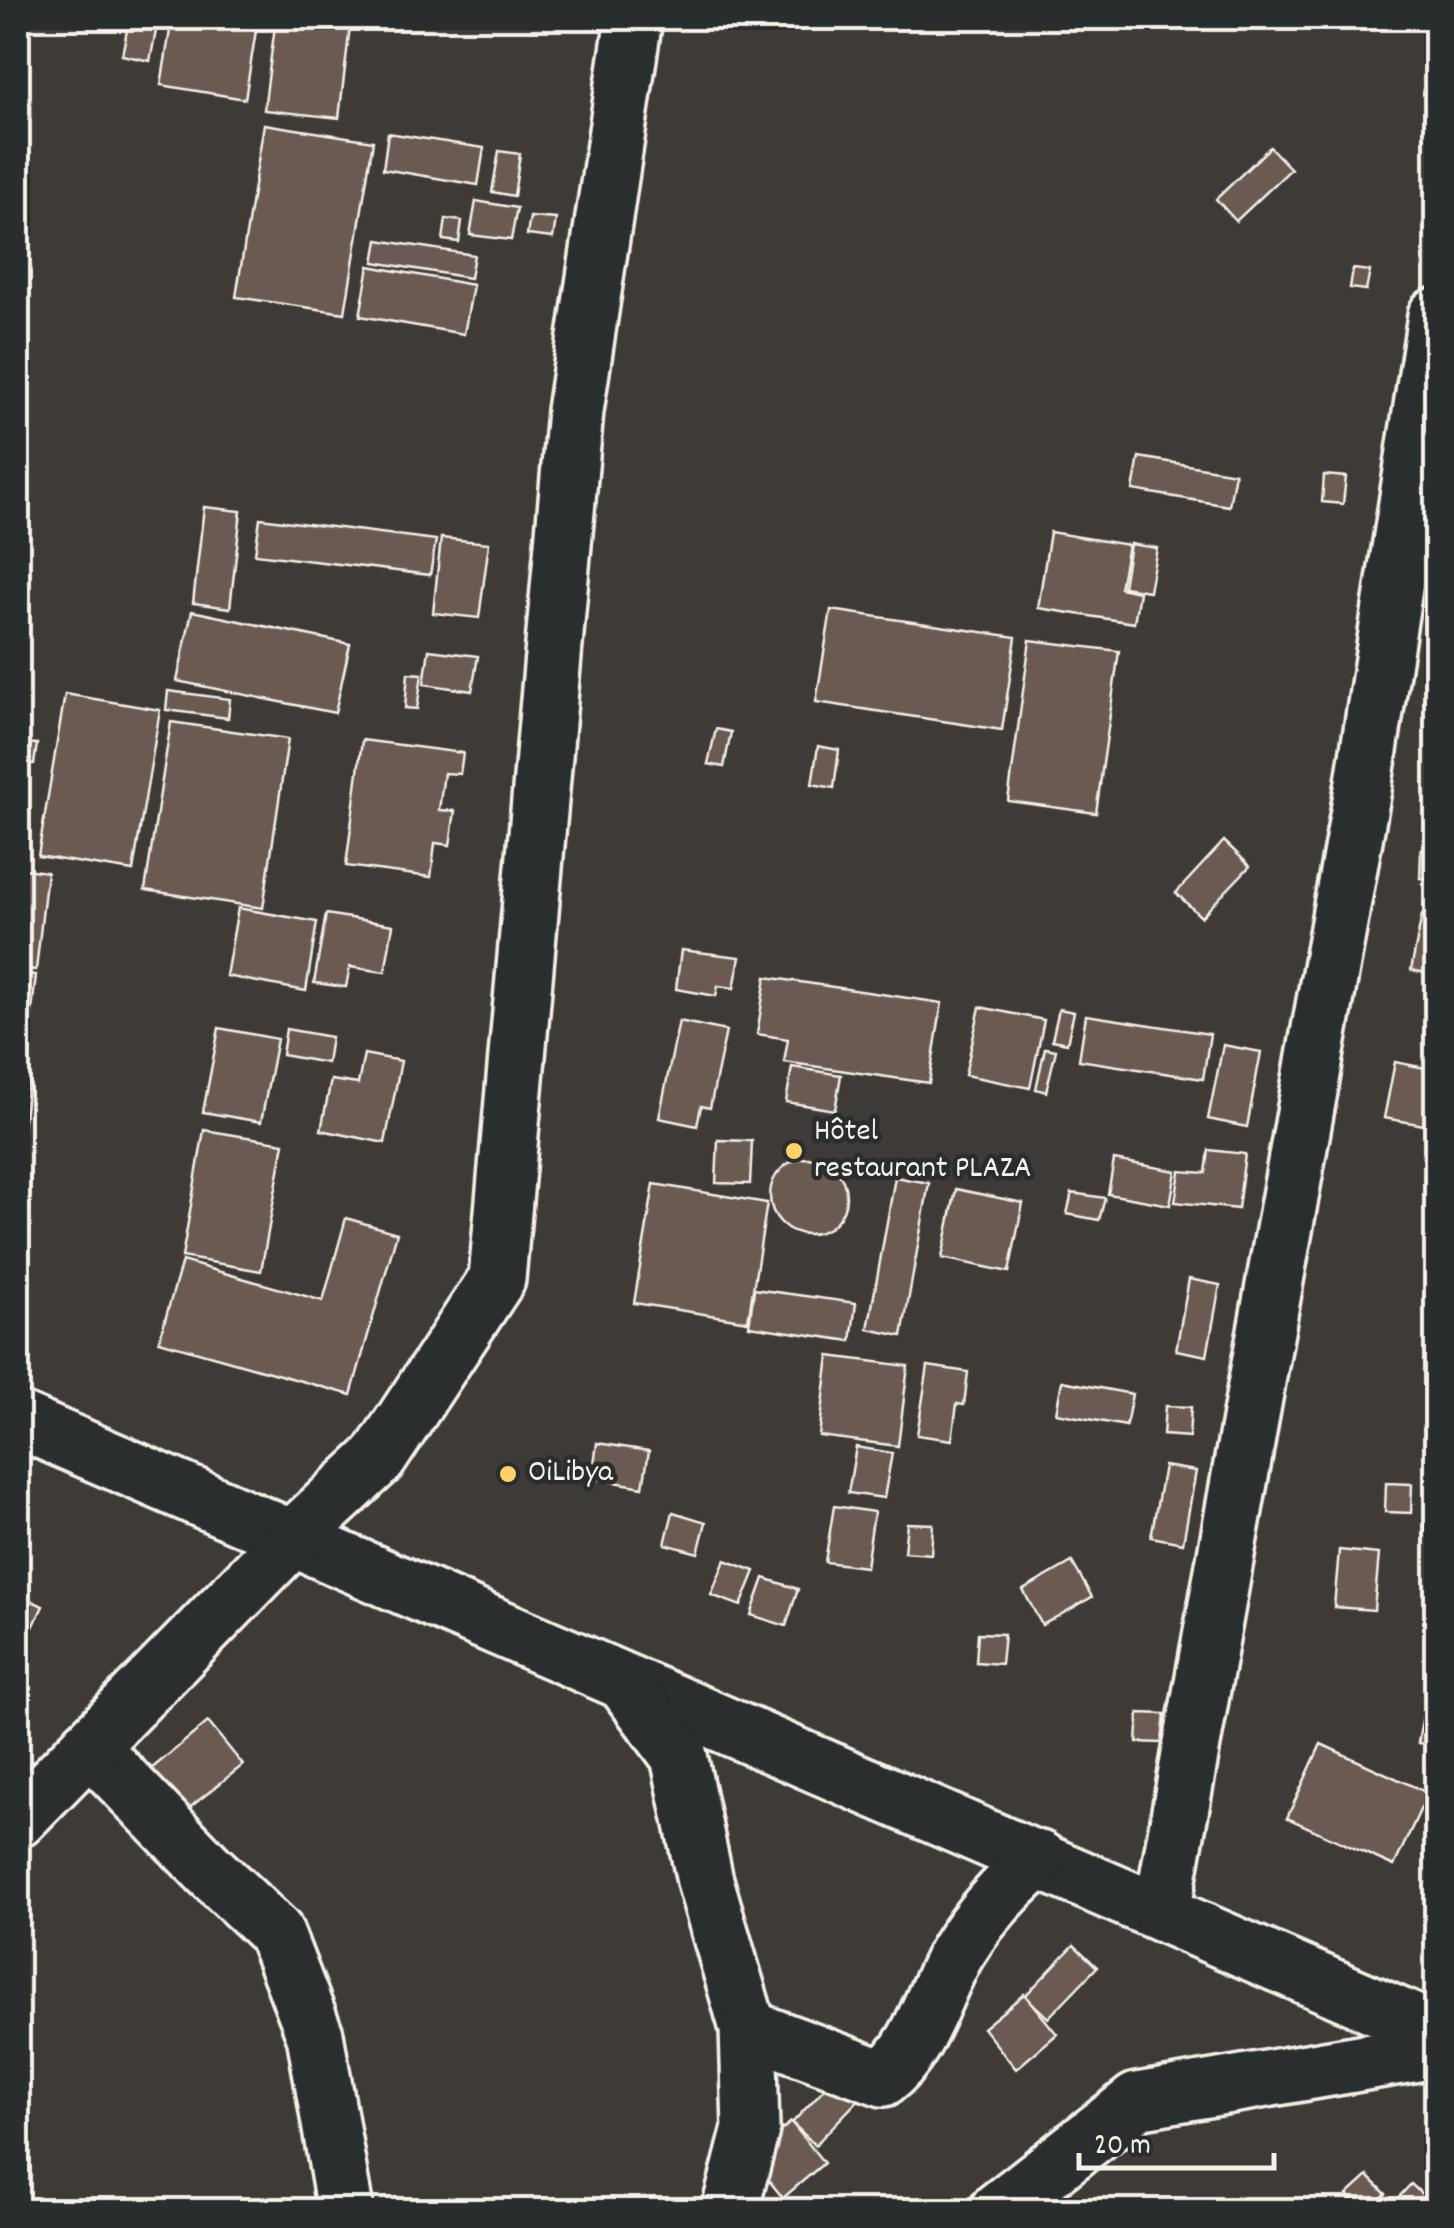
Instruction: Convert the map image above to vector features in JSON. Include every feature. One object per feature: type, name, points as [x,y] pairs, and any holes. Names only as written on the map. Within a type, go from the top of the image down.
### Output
[{"type":"street","points":[[18,1820],[294,1538],[379,1458],[496,1279],[575,411],[634,18]]},
{"type":"street","points":[[1162,1912],[1359,808],[1436,316]]},
{"type":"street","points":[[18,1420],[1436,2032]]},
{"type":"street","points":[[622,1680],[679,1756],[705,1881],[748,2028],[751,2129],[730,2210]]},
{"type":"street","points":[[89,1746],[275,1932],[315,2035],[345,2210]]},
{"type":"street","points":[[748,2028],[883,2078],[901,2064],[958,1950],[1004,1888],[1039,1859]]},
{"type":"street","points":[[998,2210],[1137,2100],[1436,2050]]},
{"type":"building","points":[[172,18],[258,18],[245,99],[161,85]]},
{"type":"building","points":[[276,18],[351,18],[339,118],[264,110]]},
{"type":"building","points":[[129,20],[157,26],[150,61],[122,55]]},
{"type":"building","points":[[264,124],[373,141],[345,313],[236,297]]},
{"type":"building","points":[[388,133],[484,148],[478,185],[383,169]]},
{"type":"building","points":[[1270,147],[1291,169],[1236,221],[1216,199]]},
{"type":"building","points":[[499,151],[520,154],[514,196],[492,192]]},
{"type":"building","points":[[476,201],[517,208],[511,240],[470,235]]},
{"type":"building","points":[[530,217],[556,219],[553,238],[527,235]]},
{"type":"building","points":[[446,219],[462,221],[459,242],[443,240]]},
{"type":"building","points":[[378,240],[474,255],[470,278],[374,262]]},
{"type":"building","points":[[369,266],[473,285],[464,334],[360,316]]},
{"type":"building","points":[[1353,269],[1370,271],[1366,290],[1350,288]]},
{"type":"building","points":[[1139,457],[1235,473],[1229,506],[1133,490]]},
{"type":"building","points":[[1324,475],[1346,477],[1343,504],[1322,502]]},
{"type":"building","points":[[204,507],[241,511],[230,608],[193,603]]},
{"type":"building","points":[[260,518],[436,540],[430,575],[255,554]]},
{"type":"building","points":[[1050,532],[1128,545],[1120,588],[1139,592],[1134,623],[1038,608]]},
{"type":"building","points":[[441,538],[489,543],[479,618],[433,613]]},
{"type":"building","points":[[1130,544],[1157,548],[1149,591],[1123,587]]},
{"type":"building","points":[[831,610],[1016,637],[1002,730],[816,702]]},
{"type":"building","points":[[192,611],[350,644],[335,713],[177,681]]},
{"type":"building","points":[[1030,640],[1119,651],[1096,813],[1008,801]]},
{"type":"building","points":[[429,650],[478,656],[472,691],[424,684]]},
{"type":"building","points":[[408,673],[422,674],[417,709],[405,708]]},
{"type":"building","points":[[168,691],[230,699],[228,718],[166,710]]},
{"type":"building","points":[[65,694],[160,710],[133,871],[38,856]]},
{"type":"building","points":[[171,722],[288,739],[263,908],[145,890]]},
{"type":"building","points":[[716,729],[731,732],[724,767],[708,764]]},
{"type":"building","points":[[362,740],[463,753],[460,774],[444,773],[439,810],[455,811],[450,845],[435,843],[431,877],[346,866]]},
{"type":"building","points":[[18,743],[37,744],[34,764],[18,763]]},
{"type":"building","points":[[818,746],[839,750],[834,788],[812,784]]},
{"type":"building","points":[[1224,841],[1250,866],[1201,917],[1176,893]]},
{"type":"building","points":[[1421,849],[1436,850],[1436,879],[1420,878]]},
{"type":"building","points":[[18,868],[47,872],[36,970],[18,968]]},
{"type":"building","points":[[1432,883],[1436,883],[1436,913],[1430,913]]},
{"type":"building","points":[[238,908],[317,922],[306,991],[226,976]]},
{"type":"building","points":[[326,914],[393,925],[385,972],[350,967],[346,987],[314,983]]},
{"type":"building","points":[[1422,915],[1436,918],[1436,975],[1411,970]]},
{"type":"building","points":[[681,950],[740,957],[734,988],[718,986],[716,996],[676,989]]},
{"type":"building","points":[[18,973],[36,975],[25,1072],[18,1071]]},
{"type":"building","points":[[766,977],[942,1003],[929,1083],[784,1062],[788,1039],[757,1034]]},
{"type":"building","points":[[980,1007],[1044,1020],[1030,1088],[965,1075]]},
{"type":"building","points":[[1059,1009],[1074,1012],[1067,1043],[1052,1040]]},
{"type":"building","points":[[1086,1015],[1210,1034],[1203,1079],[1079,1060]]},
{"type":"building","points":[[679,1021],[726,1031],[710,1108],[701,1106],[697,1126],[659,1118]]},
{"type":"building","points":[[219,1028],[277,1039],[261,1122],[203,1112]]},
{"type":"building","points":[[286,1029],[331,1037],[327,1063],[282,1055]]},
{"type":"building","points":[[1223,1045],[1261,1052],[1247,1127],[1208,1119]]},
{"type":"building","points":[[1045,1048],[1056,1050],[1046,1092],[1036,1089]]},
{"type":"building","points":[[364,1054],[401,1061],[385,1143],[321,1130],[331,1080],[358,1084]]},
{"type":"building","points":[[1395,1062],[1435,1070],[1424,1125],[1384,1118]]},
{"type":"building","points":[[792,1067],[841,1075],[835,1110],[786,1102]]},
{"type":"building","points":[[18,1080],[28,1081],[18,1180]]},
{"type":"building","points":[[204,1130],[284,1143],[261,1271],[182,1257]]},
{"type":"building","points":[[718,1140],[752,1141],[750,1184],[716,1183]]},
{"type":"building","points":[[1209,1150],[1245,1154],[1238,1209],[1175,1202],[1180,1171],[1206,1173]]},
{"type":"building","points":[[808,1158],[823,1160],[835,1169],[844,1181],[844,1211],[835,1223],[823,1232],[808,1234],[793,1232],[781,1223],[772,1211],[770,1196],[772,1181],[781,1169],[793,1160]]},
{"type":"building","points":[[1114,1160],[1176,1171],[1170,1205],[1108,1194]]},
{"type":"building","points":[[895,1177],[929,1183],[902,1336],[868,1329]]},
{"type":"building","points":[[654,1184],[767,1203],[748,1321],[634,1303]]},
{"type":"building","points":[[956,1189],[1023,1203],[1009,1272],[942,1258]]},
{"type":"building","points":[[1072,1193],[1105,1198],[1099,1220],[1067,1214]]},
{"type":"building","points":[[346,1218],[397,1233],[351,1395],[159,1341],[182,1261],[323,1301]]},
{"type":"building","points":[[1189,1279],[1220,1285],[1207,1356],[1176,1350]]},
{"type":"building","points":[[754,1289],[856,1303],[851,1341],[749,1326]]},
{"type":"building","points":[[829,1356],[908,1366],[898,1446],[819,1436]]},
{"type":"building","points":[[928,1366],[968,1372],[964,1405],[957,1404],[952,1440],[917,1435]]},
{"type":"building","points":[[1062,1381],[1132,1394],[1126,1426],[1056,1413]]},
{"type":"building","points":[[1165,1406],[1191,1407],[1189,1437],[1163,1435]]},
{"type":"building","points":[[597,1443],[649,1451],[643,1487],[592,1478]]},
{"type":"building","points":[[856,1447],[892,1453],[884,1498],[848,1493]]},
{"type":"building","points":[[1164,1466],[1196,1471],[1183,1543],[1151,1537]]},
{"type":"building","points":[[1386,1483],[1412,1484],[1411,1513],[1385,1512]]},
{"type":"building","points":[[1430,1497],[1436,1498],[1436,1532],[1425,1531]]},
{"type":"building","points":[[834,1506],[874,1512],[866,1567],[825,1562]]},
{"type":"building","points":[[673,1512],[706,1522],[698,1553],[665,1544]]},
{"type":"building","points":[[907,1523],[933,1524],[931,1554],[904,1552]]},
{"type":"building","points":[[1339,1550],[1379,1554],[1374,1610],[1334,1607]]},
{"type":"building","points":[[725,1560],[755,1571],[741,1606],[711,1595]]},
{"type":"building","points":[[1072,1562],[1092,1597],[1042,1625],[1023,1590]]},
{"type":"building","points":[[764,1578],[798,1589],[786,1626],[751,1615]]},
{"type":"building","points":[[18,1594],[43,1606],[18,1659]]},
{"type":"building","points":[[978,1633],[1004,1634],[1001,1664],[976,1662]]},
{"type":"building","points":[[1431,1672],[1436,1672],[1436,1746],[1418,1743]]},
{"type":"building","points":[[1139,1713],[1165,1714],[1162,1743],[1137,1742]]},
{"type":"building","points":[[208,1722],[243,1765],[173,1821],[139,1779]]},
{"type":"building","points":[[1321,1744],[1428,1793],[1394,1866],[1287,1818]]},
{"type":"building","points":[[1074,1945],[1097,1967],[1048,2018],[1025,1996]]},
{"type":"building","points":[[1024,1994],[1057,2034],[1016,2069],[983,2028]]},
{"type":"building","points":[[840,2072],[864,2094],[815,2145],[792,2123]]},
{"type":"building","points":[[791,2122],[824,2163],[783,2198],[750,2157]]},
{"type":"building","points":[[1368,2176],[1386,2194],[1368,2210],[1362,2210],[1347,2195]]},
{"type":"building","points":[[1411,2184],[1435,2206],[1431,2210],[1387,2210]]},
{"type":"place","name":"Hôtel restaurant PLAZA","points":[[794,1151]]},
{"type":"place","name":"OiLibya","points":[[508,1474]]}]
